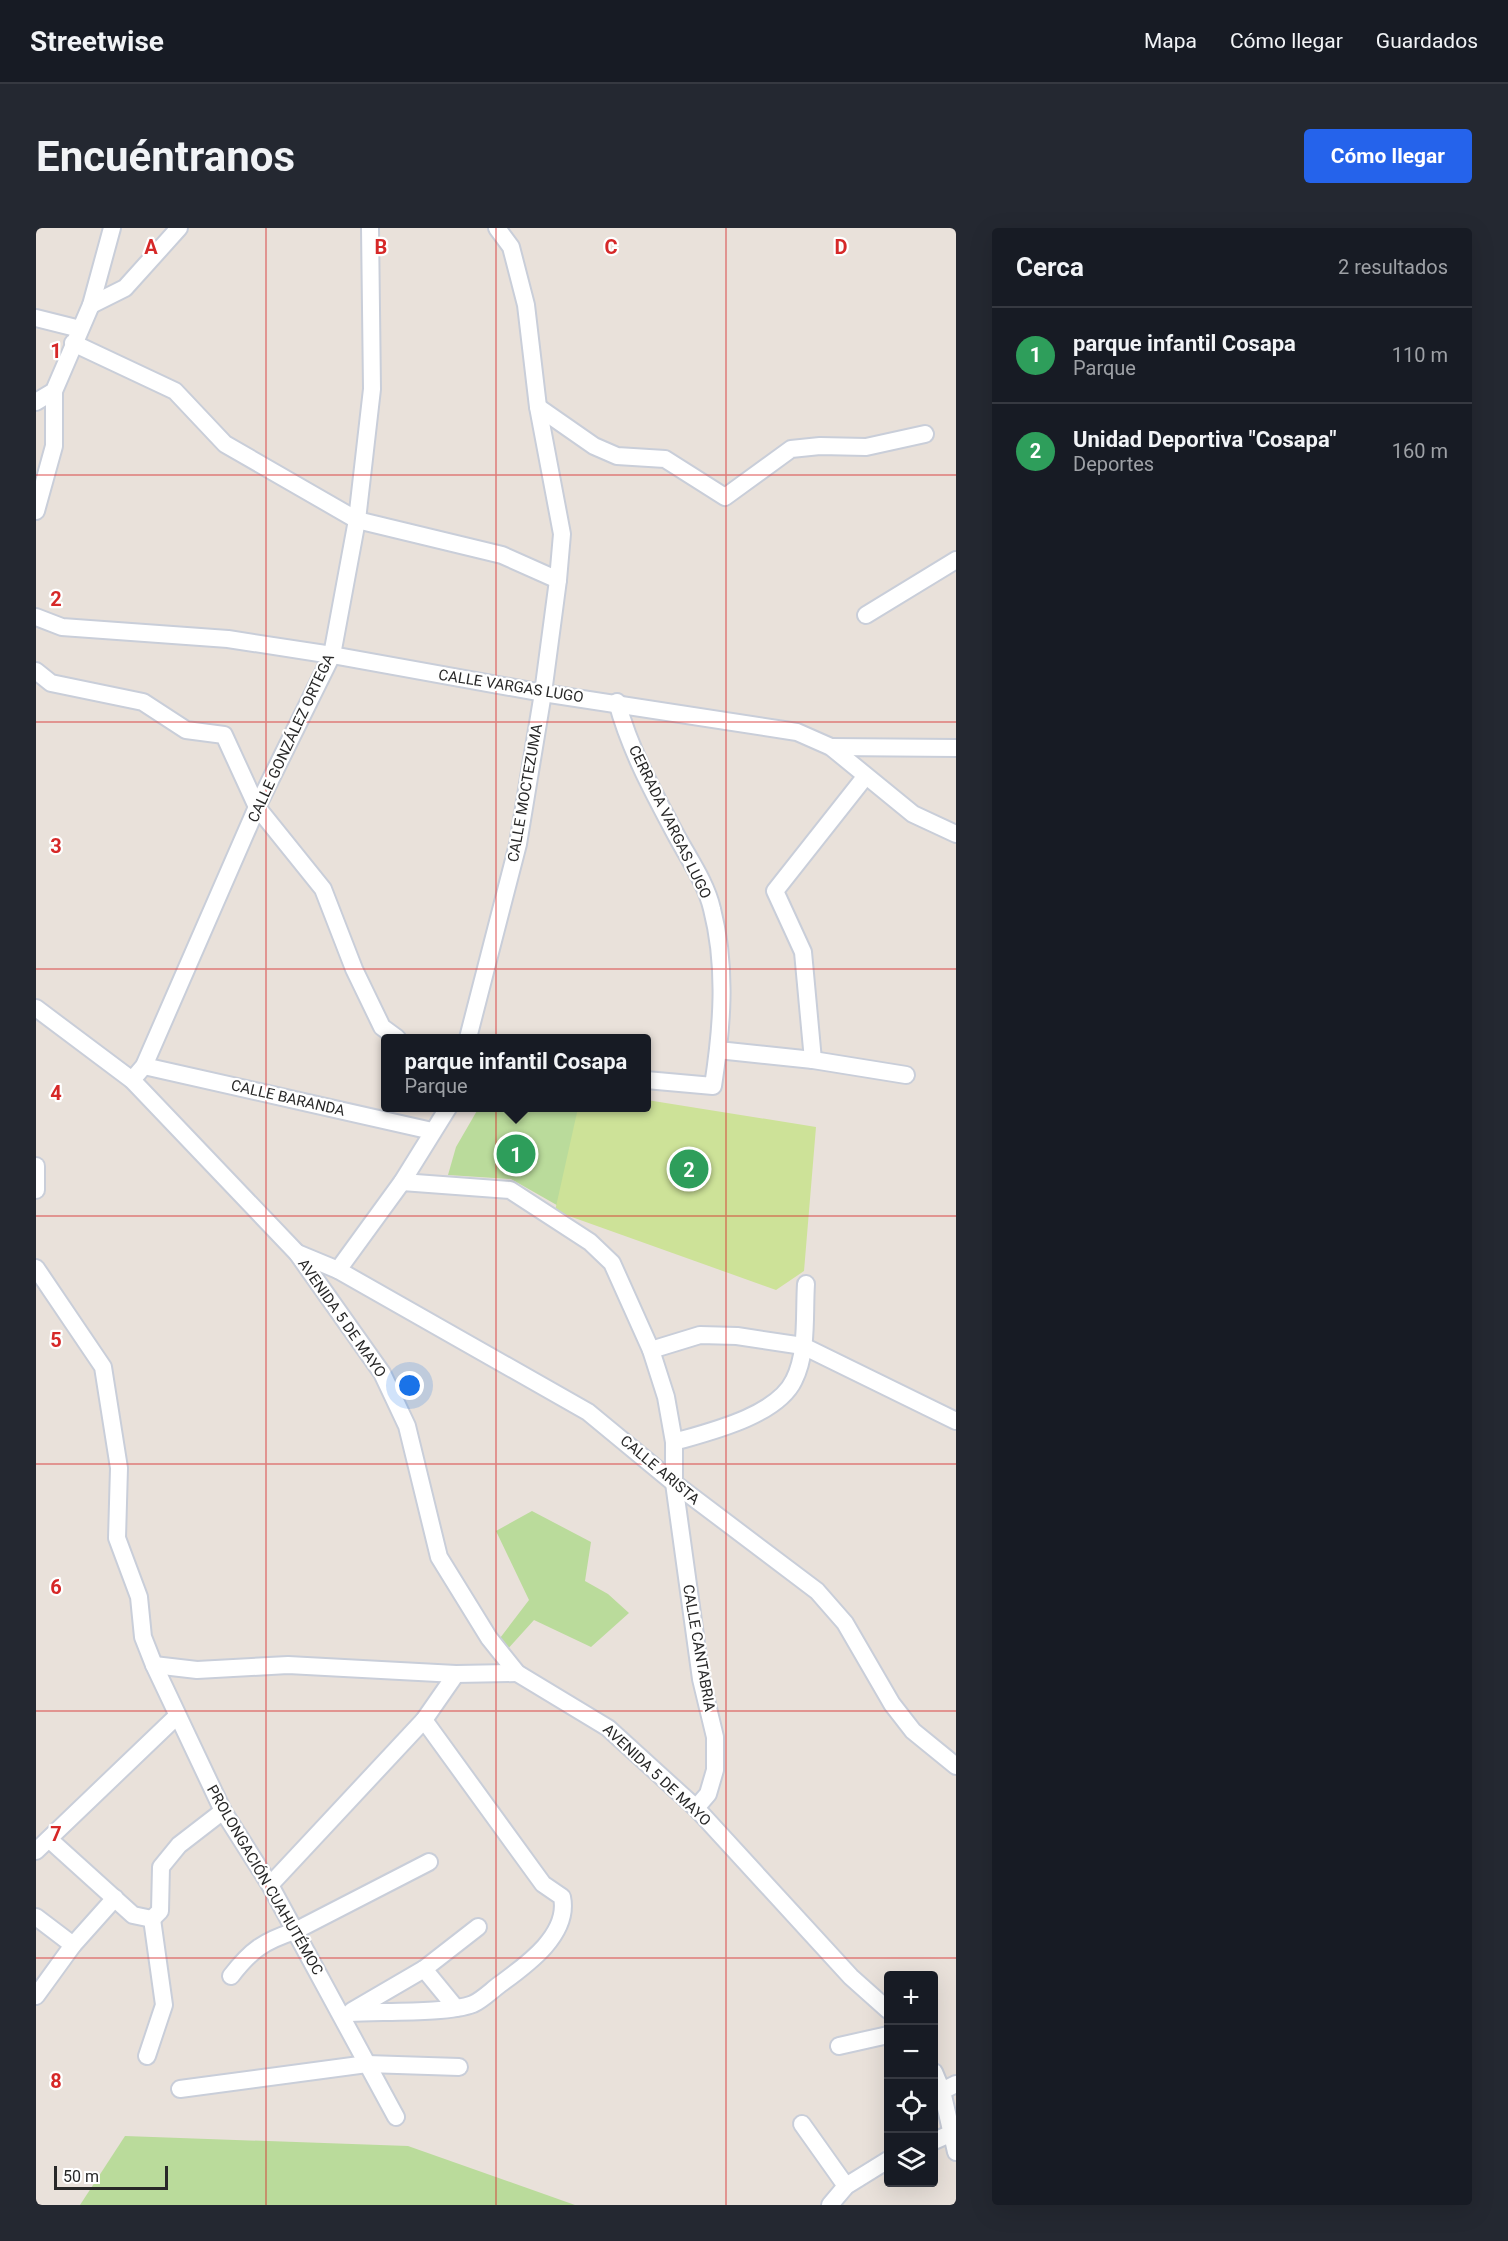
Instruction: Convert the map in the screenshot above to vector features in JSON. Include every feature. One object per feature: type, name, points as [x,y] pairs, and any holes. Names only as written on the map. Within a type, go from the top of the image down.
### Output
[{"type":"street","points":[[36,511],[54,446],[54,391],[91,305],[112,228]]},
{"type":"street","points":[[91,305],[124,288],[179,228]]},
{"type":"street","name":"CALLE GONZÁLEZ ORTEGA","points":[[132,1080],[144,1066],[257,807],[332,655],[357,519],[372,388],[370,228]]},
{"type":"street","name":"CALLE MOCTEZUMA","points":[[469,1034],[518,844],[543,693],[562,534],[538,407],[526,305],[511,247],[497,228]]},
{"type":"street","points":[[36,318],[77,336],[175,392],[225,444],[357,519],[502,555],[558,580]]},
{"type":"street","points":[[36,402],[54,391]]},
{"type":"street","points":[[538,407],[594,446],[617,456],[665,459],[725,497],[791,449],[820,446],[866,447],[925,434]]},
{"type":"street","points":[[866,615],[956,560]]},
{"type":"street","name":"CALLE VARGAS LUGO","points":[[36,617],[62,627],[228,639],[332,655],[543,693],[617,702],[797,732],[831,747],[913,814],[956,834]]},
{"type":"street","points":[[36,671],[51,682],[143,702],[186,730],[224,735],[257,807],[323,889],[363,989],[382,1028],[391,1034]]},
{"type":"street","name":"CERRADA VARGAS LUGO","points":[[617,702],[643,775],[700,879],[712,909],[722,983],[718,1050],[713,1086],[651,1080]]},
{"type":"street","points":[[831,747],[956,748]]},
{"type":"street","points":[[813,1060],[803,952],[775,891],[865,777]]},
{"type":"street","name":"AVENIDA 5 DE MAYO","points":[[38,1012],[132,1080],[297,1253],[382,1373],[407,1426],[439,1557],[489,1638],[517,1673],[608,1728],[696,1808],[851,1977],[884,2006]]},
{"type":"street","points":[[718,1050],[813,1060],[906,1075]]},
{"type":"street","name":"CALLE BARANDA","points":[[144,1066],[432,1131]]},
{"type":"street","points":[[338,1270],[402,1182],[445,1112]]},
{"type":"street","points":[[36,1166],[36,1190]]},
{"type":"street","name":"CALLE CANTABRIA","points":[[402,1182],[510,1190],[590,1242],[612,1263],[651,1350],[666,1397],[674,1442],[674,1483],[701,1679],[716,1737],[715,1770],[708,1794],[696,1808]]},
{"type":"street","name":"CALLE ARISTA","points":[[297,1253],[338,1270],[588,1412],[674,1483],[818,1591],[845,1623],[892,1704],[913,1731],[956,1766]]},
{"type":"street","name":"PROLONGACIÓN CUAHUTÉMOC","points":[[36,1268],[103,1367],[119,1468],[117,1538],[139,1598],[143,1637],[154,1665],[223,1811],[270,1885],[346,2015],[367,2064],[396,2117]]},
{"type":"street","points":[[674,1442],[740,1423],[773,1402],[794,1381],[803,1346],[806,1284]]},
{"type":"street","points":[[651,1350],[700,1335],[738,1336],[803,1346],[956,1421]]},
{"type":"street","points":[[154,1665],[197,1670],[288,1665],[456,1674],[517,1673]]},
{"type":"street","points":[[270,1885],[424,1720],[456,1674]]},
{"type":"street","points":[[36,1851],[177,1716]]},
{"type":"street","points":[[346,2015],[456,2008],[474,2003],[533,1960],[554,1932],[564,1908],[562,1897],[543,1884],[424,1720]]},
{"type":"street","points":[[152,1919],[160,1911],[161,1867],[179,1845],[223,1811]]},
{"type":"street","points":[[50,1840],[133,1915],[152,1919]]},
{"type":"street","points":[[231,1976],[250,1952],[273,1938],[295,1931],[429,1862]]},
{"type":"street","points":[[36,1996],[73,1945],[115,1898]]},
{"type":"street","points":[[36,1917],[73,1945]]},
{"type":"street","points":[[147,2056],[164,2004],[152,1919]]},
{"type":"street","points":[[346,2015],[424,1969],[478,1927]]},
{"type":"street","points":[[424,1969],[456,2008]]},
{"type":"street","points":[[839,2046],[884,2036]]},
{"type":"street","points":[[180,2090],[367,2064],[459,2067]]},
{"type":"street","points":[[938,2077],[949,2087],[952,2133],[956,2152]]},
{"type":"street","points":[[802,2124],[846,2186]]},
{"type":"street","points":[[938,2139],[952,2133]]},
{"type":"street","points":[[830,2205],[846,2186],[884,2162]]},
{"type":"green space","points":[[651,1101],[816,1127],[804,1271],[776,1290],[555,1211],[577,1112],[651,1112]]},
{"type":"green space","points":[[476,1112],[582,1112],[562,1208],[511,1179],[448,1175],[456,1147]]},
{"type":"green space","points":[[532,1511],[591,1542],[585,1581],[608,1594],[629,1613],[591,1647],[534,1620],[506,1651],[497,1642],[529,1600],[496,1531]]},
{"type":"green space","points":[[125,2136],[408,2146],[575,2205],[80,2205]]},
{"type":"place","name":"parque infantil Cosapa","points":[[516,1154]]},
{"type":"place","name":"Unidad Deportiva \"Cosapa\"","points":[[689,1169]]}]
